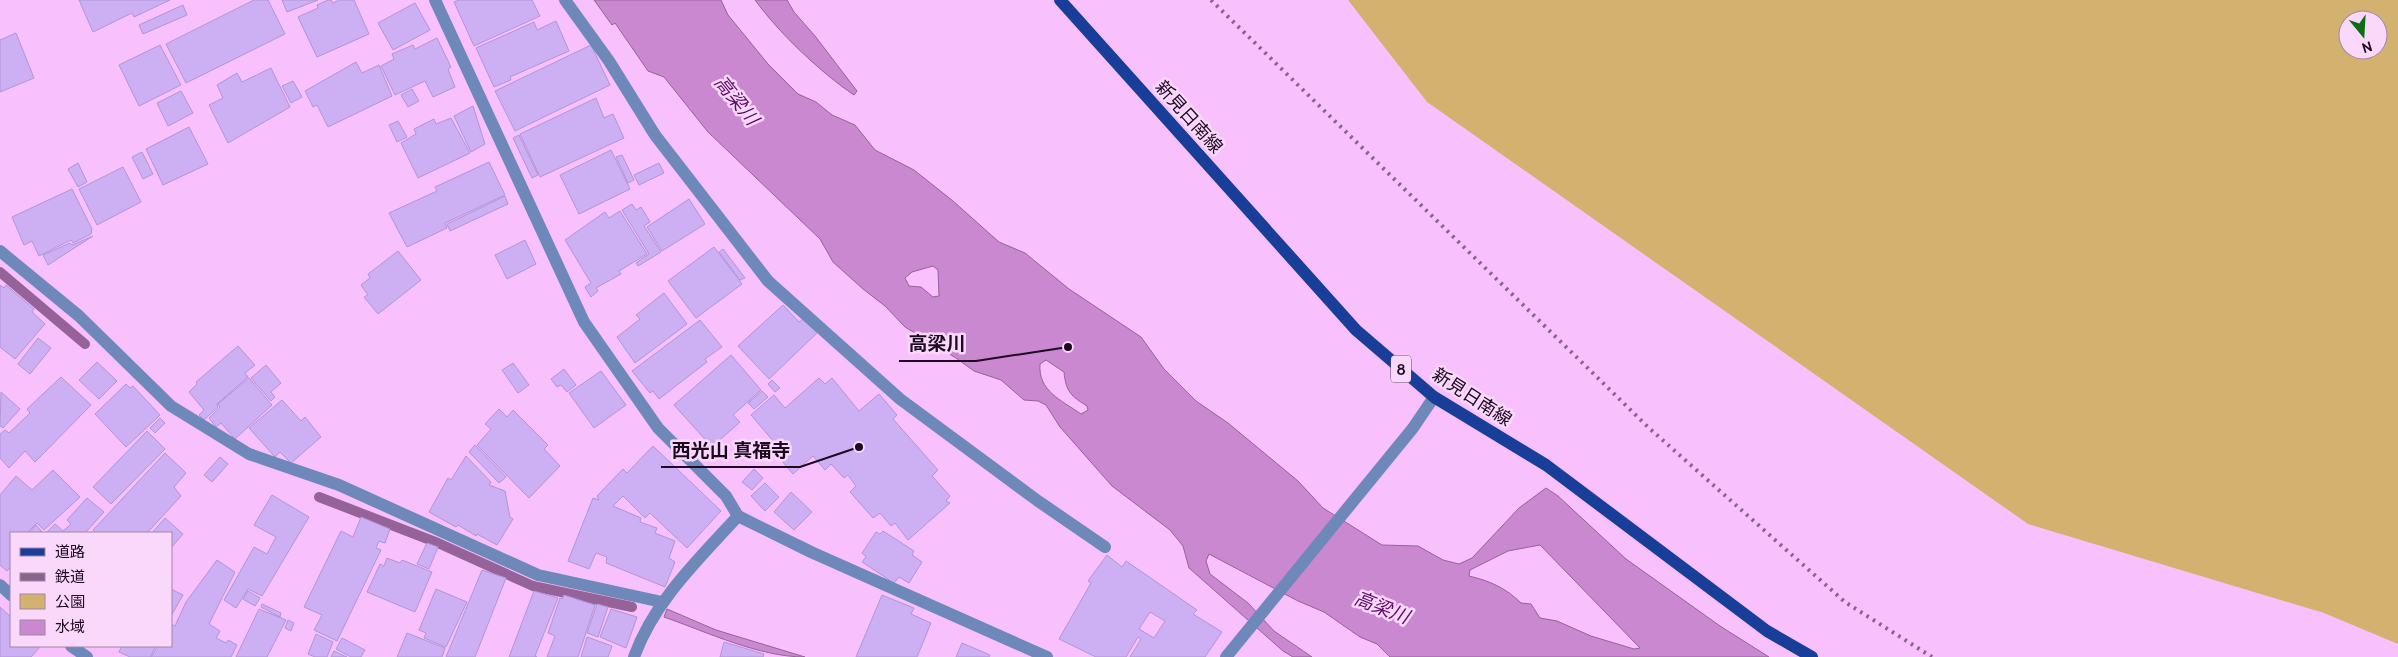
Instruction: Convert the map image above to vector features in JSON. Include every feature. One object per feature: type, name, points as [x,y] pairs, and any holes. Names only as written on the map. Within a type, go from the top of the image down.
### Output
[{"type":"main road","name":"新見日南線","points":[[1060,0],[1356,330],[1434,397],[1546,464],[1767,631],[1812,657]]},
{"type":"street","points":[[435,0],[584,322],[658,428],[726,496],[738,516],[811,552],[1047,657]]},
{"type":"street","points":[[565,0],[609,61],[655,135],[768,281],[900,399],[1038,501],[1105,547]]},
{"type":"street","points":[[0,251],[79,316],[171,406],[249,454],[339,486],[538,575],[662,602]]},
{"type":"street","points":[[1226,657],[1413,428],[1434,397]]},
{"type":"street","points":[[634,657],[641,636],[662,602],[738,516]]},
{"type":"street","points":[[0,585],[10,594]]},
{"type":"street","points":[[72,647],[87,657]]},
{"type":"green space","points":[[1348,0],[2398,0],[2398,644],[2324,613],[2028,524],[1427,102]]},
{"type":"water","points":[[594,0],[721,0],[728,15],[768,64],[798,94],[816,102],[832,115],[855,125],[875,150],[914,170],[953,201],[999,242],[1025,253],[1069,289],[1141,337],[1164,369],[1196,401],[1228,423],[1298,481],[1323,508],[1382,545],[1418,546],[1443,560],[1459,564],[1472,558],[1519,508],[1546,488],[1558,496],[1626,559],[1720,626],[1769,657],[1390,657],[1377,644],[1360,637],[1324,612],[1298,601],[1209,554],[1206,561],[1210,574],[1248,603],[1274,631],[1312,657],[1293,657],[1283,651],[1189,568],[1183,546],[1170,530],[1112,486],[1060,427],[1046,405],[1038,401],[1024,400],[1001,380],[974,371],[905,327],[885,306],[833,262],[820,239],[708,132],[664,77],[648,71],[615,23],[612,25]],"holes":[[[933,266],[938,270],[939,296],[933,297],[921,287],[909,286],[905,278],[912,272]],[[1046,360],[1064,372],[1070,393],[1087,406],[1088,410],[1081,414],[1052,394],[1043,381],[1040,373],[1040,364]],[[1540,545],[1640,648],[1634,649],[1591,636],[1557,621],[1540,618],[1531,604],[1521,603],[1510,593],[1497,586],[1469,576],[1470,570],[1508,551]]]},
{"type":"water","points":[[755,0],[787,0],[794,12],[857,91],[854,95],[801,51],[776,26]]},
{"type":"water","points":[[667,609],[716,630],[805,657],[770,653],[733,643],[664,617]]},
{"type":"building","points":[[79,0],[170,0],[134,17],[132,13],[93,32]]},
{"type":"building","points":[[254,0],[268,0],[285,34],[186,83],[166,44]]},
{"type":"building","points":[[282,0],[318,0],[287,12]]},
{"type":"building","points":[[331,0],[333,3],[339,0],[354,0],[369,34],[317,57],[298,17],[318,8],[317,5]]},
{"type":"building","points":[[459,0],[532,0],[540,16],[474,46],[454,2]]},
{"type":"building","points":[[415,3],[430,30],[393,50],[378,23]]},
{"type":"building","points":[[183,5],[187,15],[143,34],[139,25]]},
{"type":"building","points":[[556,21],[569,51],[510,77],[511,80],[494,87],[476,48],[534,22],[537,30]]},
{"type":"building","points":[[16,33],[34,78],[0,92],[0,40]]},
{"type":"building","points":[[437,38],[451,67],[448,69],[455,87],[433,97],[425,81],[395,95],[381,66],[394,59],[392,54],[413,45],[415,49]]},
{"type":"building","points":[[160,45],[181,85],[139,106],[119,65]]},
{"type":"building","points":[[591,45],[610,85],[515,131],[495,91]]},
{"type":"building","points":[[356,62],[362,73],[379,65],[392,96],[328,127],[317,105],[313,107],[305,91]]},
{"type":"building","points":[[271,68],[290,107],[228,143],[209,105],[223,98],[217,85],[237,73],[242,82]]},
{"type":"building","points":[[293,81],[302,97],[291,103],[282,86]]},
{"type":"building","points":[[412,89],[419,101],[408,107],[401,95]]},
{"type":"building","points":[[181,91],[193,113],[168,126],[157,103]]},
{"type":"building","points":[[596,98],[604,118],[613,114],[624,138],[540,177],[520,134]]},
{"type":"building","points":[[473,106],[485,144],[471,152],[454,116]]},
{"type":"building","points":[[451,118],[470,153],[418,178],[401,143],[416,134],[414,129],[434,119],[436,124]]},
{"type":"building","points":[[398,121],[407,137],[397,142],[389,125]]},
{"type":"building","points":[[189,127],[208,164],[163,185],[146,149]]},
{"type":"building","points":[[519,135],[538,175],[532,178],[513,138]]},
{"type":"building","points":[[611,150],[630,189],[579,214],[560,175]]},
{"type":"building","points":[[142,152],[153,174],[143,179],[132,157]]},
{"type":"building","points":[[622,155],[634,180],[628,183],[616,157]]},
{"type":"building","points":[[489,162],[505,195],[445,223],[447,228],[407,247],[389,213],[437,191],[435,187]]},
{"type":"building","points":[[78,163],[87,182],[78,187],[68,169]]},
{"type":"building","points":[[659,163],[664,173],[639,185],[634,175]]},
{"type":"building","points":[[123,167],[141,202],[97,225],[79,189]]},
{"type":"building","points":[[72,189],[92,229],[91,234],[73,243],[71,240],[39,256],[32,241],[24,245],[12,217]]},
{"type":"building","points":[[505,196],[508,204],[450,231],[447,224]]},
{"type":"building","points":[[689,199],[705,224],[662,251],[647,227]]},
{"type":"building","points":[[632,204],[636,210],[641,207],[650,222],[644,226],[661,252],[638,266],[636,263],[649,254],[622,210]]},
{"type":"building","points":[[620,211],[647,254],[619,271],[621,274],[596,288],[598,291],[591,297],[585,287],[591,283],[565,240],[605,212],[609,218]]},
{"type":"building","points":[[93,236],[48,265],[43,255],[70,243],[72,245]]},
{"type":"building","points":[[525,240],[536,264],[507,279],[495,255]]},
{"type":"building","points":[[714,247],[742,284],[696,318],[668,281]]},
{"type":"building","points":[[723,249],[745,278],[740,280],[719,252]]},
{"type":"building","points":[[398,251],[421,280],[378,314],[364,297],[368,295],[361,285],[370,278],[368,274]]},
{"type":"building","points":[[0,285],[4,288],[6,285],[34,309],[32,312],[45,324],[15,359],[0,347]]},
{"type":"building","points":[[664,293],[687,324],[635,363],[617,337],[640,319],[636,315]]},
{"type":"building","points":[[783,305],[799,322],[806,317],[819,331],[769,379],[738,346]]},
{"type":"building","points":[[700,320],[722,347],[705,359],[707,362],[659,399],[653,391],[650,393],[632,371]]},
{"type":"building","points":[[38,338],[51,348],[30,374],[18,364]]},
{"type":"building","points":[[238,346],[255,365],[245,373],[248,377],[217,404],[218,407],[204,420],[199,415],[204,410],[189,392],[197,384],[196,382]]},
{"type":"building","points":[[731,355],[761,390],[733,415],[740,422],[712,447],[674,405]]},
{"type":"building","points":[[97,362],[117,381],[99,399],[79,380]]},
{"type":"building","points":[[513,363],[529,385],[518,393],[502,370]]},
{"type":"building","points":[[266,365],[281,383],[271,392],[275,397],[271,401],[251,378]]},
{"type":"building","points":[[564,369],[576,385],[567,392],[561,385],[557,387],[551,379]]},
{"type":"building","points":[[601,371],[626,405],[594,428],[569,393]]},
{"type":"building","points":[[61,377],[91,405],[35,462],[25,451],[9,468],[0,458],[0,434],[5,430],[9,433],[30,413],[27,409]]},
{"type":"building","points":[[249,378],[272,405],[235,439],[221,423],[216,427],[209,418],[220,407],[218,404]]},
{"type":"building","points":[[819,378],[825,384],[832,378],[859,411],[879,394],[897,415],[893,419],[938,470],[932,476],[950,496],[946,501],[950,503],[908,540],[895,523],[891,526],[880,513],[873,518],[850,492],[856,486],[848,475],[844,478],[831,464],[825,470],[813,456],[793,474],[769,446],[774,442],[751,415],[774,395],[785,408]]},
{"type":"building","points":[[772,380],[780,388],[775,392],[768,384]]},
{"type":"building","points":[[126,384],[130,388],[133,386],[160,415],[126,447],[95,414]]},
{"type":"building","points":[[762,391],[768,397],[754,409],[748,403]]},
{"type":"building","points":[[1,392],[20,409],[3,428],[0,426]]},
{"type":"building","points":[[282,400],[301,421],[305,417],[321,437],[291,463],[280,452],[275,457],[249,428]]},
{"type":"building","points":[[499,409],[507,417],[513,410],[548,445],[544,449],[560,466],[529,498],[477,445],[491,429],[485,424]]},
{"type":"building","points":[[160,418],[165,423],[155,433],[150,428]]},
{"type":"building","points":[[147,431],[165,449],[111,504],[93,487]]},
{"type":"building","points":[[475,445],[506,477],[499,483],[469,452]]},
{"type":"building","points":[[653,446],[721,511],[687,548],[650,513],[645,518],[623,496],[613,506],[641,518],[640,522],[657,528],[655,533],[675,541],[669,558],[675,562],[665,587],[606,563],[607,557],[596,553],[589,569],[568,561],[593,498],[599,500],[597,496],[623,469],[627,473]]},
{"type":"building","points":[[165,453],[186,473],[174,487],[181,496],[148,532],[95,532],[93,530]]},
{"type":"building","points":[[466,456],[491,482],[489,485],[505,491],[510,517],[513,519],[497,545],[477,534],[476,536],[458,525],[456,527],[429,512],[448,478],[451,480]]},
{"type":"building","points":[[220,457],[228,464],[212,482],[204,475]]},
{"type":"building","points":[[754,469],[763,478],[752,490],[742,482]]},
{"type":"building","points":[[53,470],[80,497],[44,530],[37,523],[28,532],[10,532],[10,568],[7,571],[0,565],[0,495],[16,476],[32,490]]},
{"type":"building","points":[[765,483],[779,497],[765,511],[751,496]]},
{"type":"building","points":[[791,492],[812,512],[794,530],[774,512]]},
{"type":"building","points":[[272,495],[309,517],[262,596],[248,589],[236,608],[224,600],[254,547],[267,554],[276,537],[254,525]]},
{"type":"building","points":[[87,498],[104,512],[86,532],[47,532],[55,524],[63,531],[71,524],[67,520]]},
{"type":"building","points":[[361,517],[390,529],[385,543],[379,541],[376,548],[381,550],[337,641],[314,630],[322,615],[304,607],[341,531],[353,537]]},
{"type":"building","points":[[165,518],[183,534],[172,547],[172,532],[153,532]]},
{"type":"building","points":[[36,525],[42,532],[30,532]]},
{"type":"building","points":[[883,531],[914,551],[912,555],[922,562],[909,583],[899,577],[894,583],[862,562],[866,557],[862,553],[876,532],[880,534]]},
{"type":"building","points":[[427,543],[438,547],[429,569],[417,564]]},
{"type":"building","points":[[1107,555],[1122,567],[1126,561],[1197,610],[1193,614],[1222,632],[1205,657],[1130,657],[1141,639],[1138,637],[1126,657],[1096,657],[1059,639],[1091,583],[1088,581]],"holes":[[[1150,612],[1165,621],[1154,638],[1139,629]]]},
{"type":"building","points":[[387,558],[400,563],[402,560],[432,572],[415,612],[367,592],[380,564],[384,566]]},
{"type":"building","points":[[217,560],[235,572],[209,624],[220,631],[216,638],[226,643],[228,640],[237,645],[231,657],[151,657],[157,647],[172,647],[172,624],[175,626],[186,602]]},
{"type":"building","points":[[482,570],[506,578],[475,657],[446,657]]},
{"type":"building","points":[[436,589],[467,602],[446,647],[424,638],[426,633],[419,630]]},
{"type":"building","points":[[172,590],[183,595],[172,614]]},
{"type":"building","points":[[248,591],[260,598],[255,606],[243,599]]},
{"type":"building","points":[[534,591],[558,598],[535,656],[537,657],[509,657]]},
{"type":"building","points":[[564,595],[595,605],[578,657],[547,657],[555,636],[548,633],[560,598],[562,599]]},
{"type":"building","points":[[882,595],[914,608],[911,614],[931,623],[917,657],[856,657]]},
{"type":"building","points":[[262,604],[281,613],[280,617],[261,607]]},
{"type":"building","points":[[597,604],[608,607],[598,637],[587,633]]},
{"type":"building","points":[[0,607],[10,616],[10,647],[40,647],[31,657],[0,657]]},
{"type":"building","points":[[259,609],[286,620],[267,657],[236,657]]},
{"type":"building","points":[[611,609],[637,617],[626,648],[600,637]]},
{"type":"building","points":[[288,620],[294,623],[291,631],[285,628]]},
{"type":"building","points":[[407,633],[445,648],[442,657],[397,657]]},
{"type":"building","points":[[316,634],[333,642],[327,657],[315,657],[308,654]]},
{"type":"building","points":[[587,637],[612,646],[608,657],[581,657]]},
{"type":"building","points":[[342,638],[365,650],[361,657],[351,657],[336,649]]},
{"type":"building","points":[[724,642],[764,654],[763,657],[720,657]]},
{"type":"building","points":[[962,643],[990,655],[989,657],[956,657]]},
{"type":"building","points":[[122,647],[155,647],[150,657],[130,657],[119,652]]},
{"type":"building","points":[[334,651],[347,657],[331,657]]},
{"type":"waterway","points":[[0,272],[85,344]]},
{"type":"waterway","points":[[319,497],[438,543],[533,586],[632,607]]},
{"type":"railway","points":[[1211,0],[1649,428],[1845,602],[1932,657]]},
{"type":"place","name":"高梁川","points":[[1068,347]]},
{"type":"place","name":"西光山 真福寺","points":[[859,447]]}]
